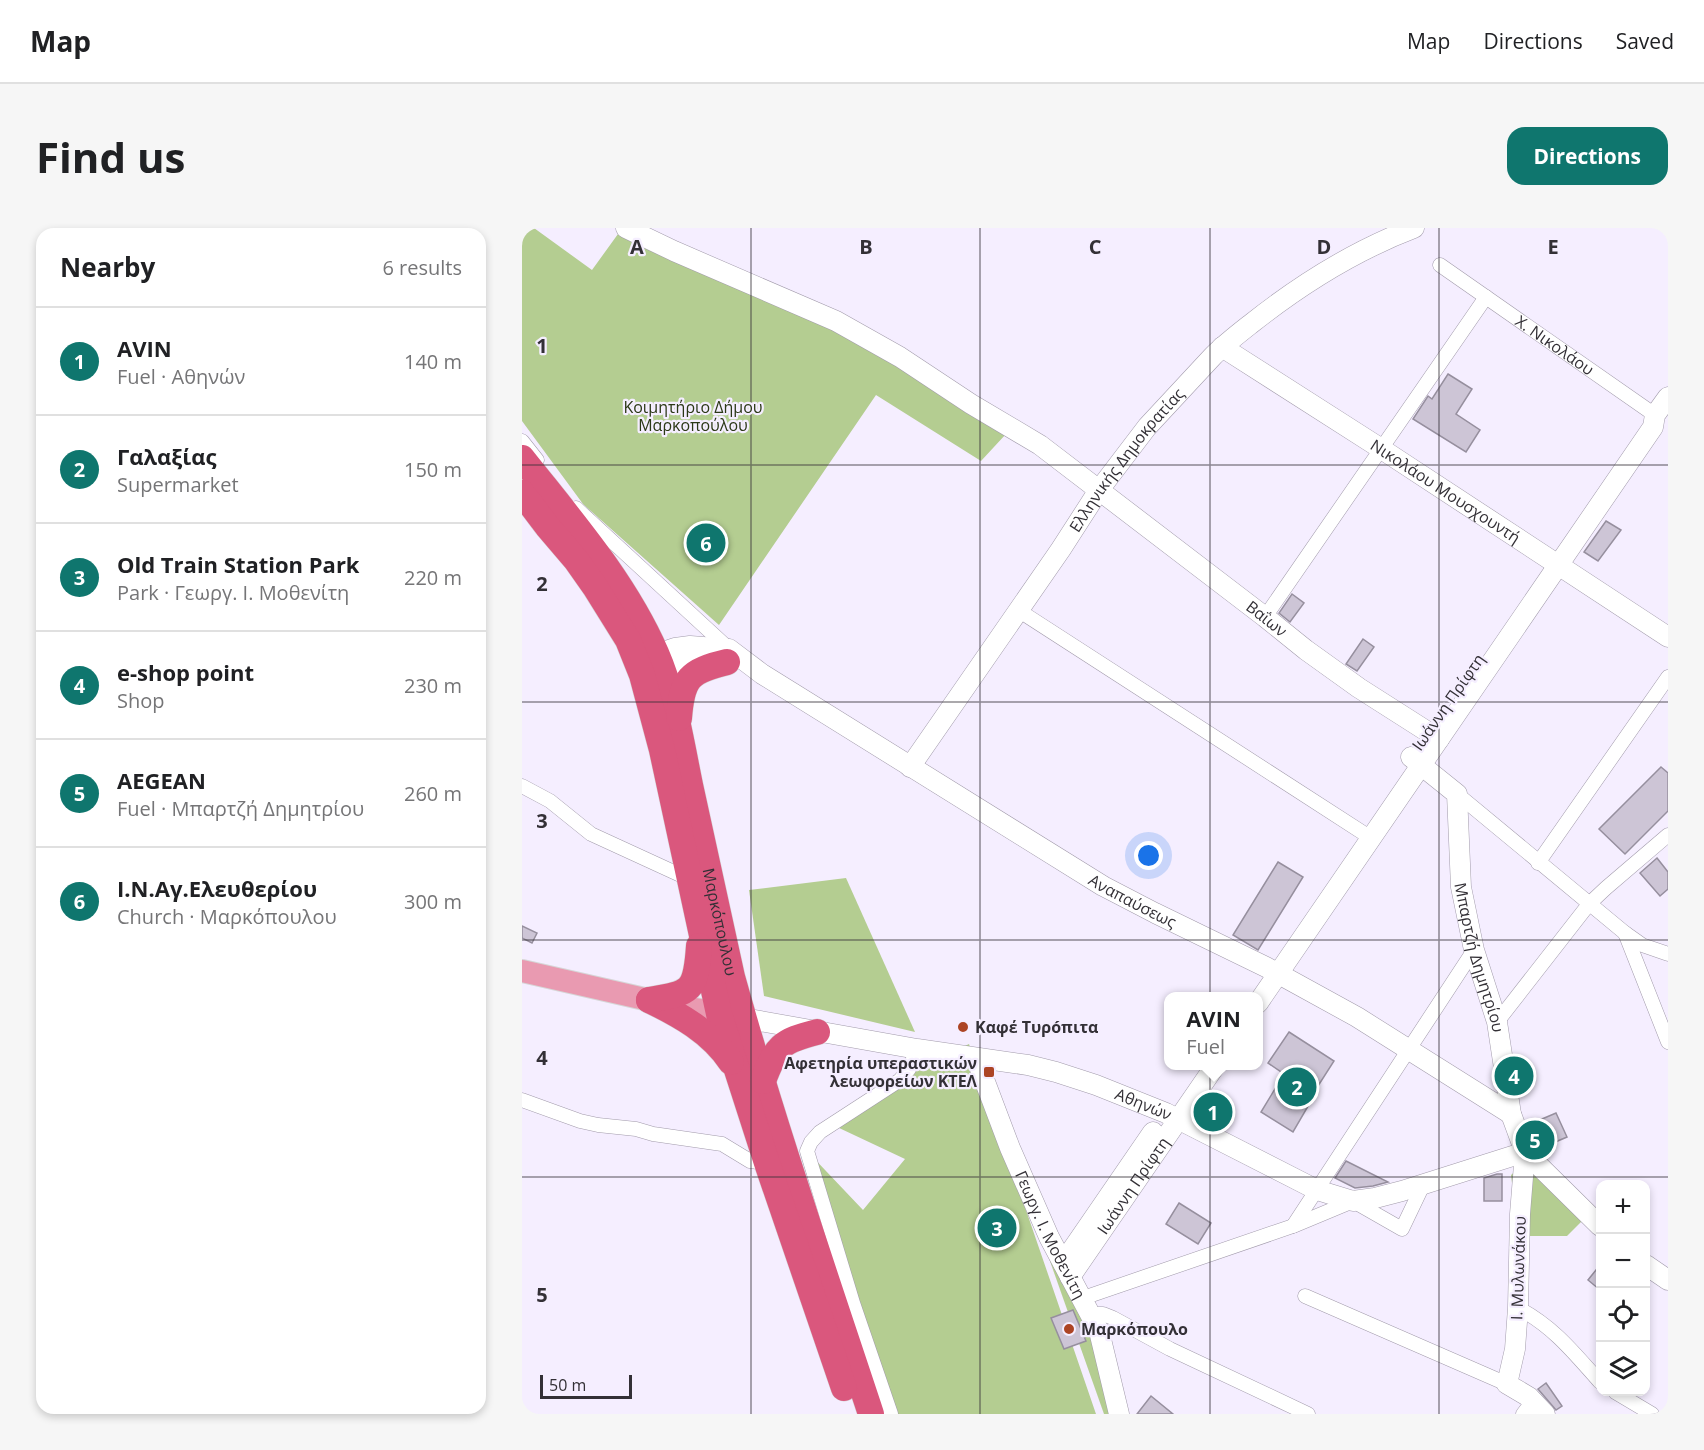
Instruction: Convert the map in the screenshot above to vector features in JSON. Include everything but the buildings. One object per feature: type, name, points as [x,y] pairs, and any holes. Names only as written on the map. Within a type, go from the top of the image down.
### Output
[{"type":"highway","name":"Μαρκόπουλου","points":[[522,458],[592,547],[645,631],[662,750],[700,930],[871,1414]]},
{"type":"highway","name":"Μαρκόπουλου","points":[[522,493],[595,587],[628,640],[649,665],[674,710],[732,976],[731,1016]]},
{"type":"highway","points":[[682,745],[679,717],[682,694],[689,679],[694,673],[728,655]]},
{"type":"highway","points":[[649,1000],[686,992],[697,967],[700,930]]},
{"type":"highway","points":[[649,1000],[676,1013],[704,1032],[751,1078],[779,1048],[794,1038],[817,1032]]},
{"type":"highway","name":"Μαρκόπουλου","points":[[751,1078],[766,1163],[853,1414]]},
{"type":"main road","name":"Βαΐων","points":[[626,228],[836,321],[900,357],[970,404],[1040,445],[1306,650],[1433,736]]},
{"type":"main road","name":"Ελληνικής Δημοκρατίας","points":[[910,767],[1061,549],[1099,490],[1147,427],[1222,347],[1275,305],[1332,269],[1414,228]]},
{"type":"main road","name":"Νικολάου Μουσχουντή","points":[[1222,347],[1668,638]]},
{"type":"main road","name":"Ιωάννη Πρίφτη","points":[[1263,992],[1272,970],[1553,562],[1642,420],[1662,419],[1668,397]]},
{"type":"main road","name":"Αναπαύσεως","points":[[649,665],[675,648],[690,646],[728,655],[1102,886],[1272,970],[1357,1017],[1510,1114]]},
{"type":"main road","points":[[1416,761],[1457,794]]},
{"type":"main road","name":"Μπαρτζή Δημητρίου","points":[[1457,794],[1461,886],[1474,950],[1497,1022],[1510,1114],[1525,1152]]},
{"type":"main road","name":"Ιωάννη Πρίφτη","points":[[1250,992],[1272,970],[1325,906],[1366,835]]},
{"type":"main road","points":[[522,971],[731,1016]]},
{"type":"main road","name":"Αθηνών","points":[[731,1016],[917,1049],[1028,1065],[1056,1072],[1112,1091],[1172,1116],[1317,1190],[1353,1201],[1390,1195],[1525,1152]]},
{"type":"main road","name":"Γεωργ. Ι. Μοθενίτη","points":[[975,1058],[1010,1148],[1049,1237],[1099,1331],[1119,1414]]},
{"type":"main road","name":"Ιωάννη Πρίφτη","points":[[1172,1116],[1196,1070]]},
{"type":"main road","name":"Ιωάννη Πρίφτη","points":[[1067,1270],[1172,1116],[1211,1070]]},
{"type":"main road","points":[[1525,1152],[1596,1222]]},
{"type":"main road","name":"Ι. Μυλωνάκου","points":[[1507,1384],[1515,1349],[1520,1214],[1525,1152]]},
{"type":"main road","points":[[1650,1268],[1668,1280]]},
{"type":"main road","points":[[1507,1384],[1519,1390],[1534,1410]]},
{"type":"street","name":"Χ. Νικολάου","points":[[1440,266],[1662,419]]},
{"type":"street","points":[[1265,617],[1486,297]]},
{"type":"street","points":[[522,441],[558,487],[591,523],[728,655]]},
{"type":"street","points":[[1018,610],[1366,835]]},
{"type":"street","points":[[1538,863],[1668,677]]},
{"type":"street","points":[[522,786],[550,801],[591,834],[689,879]]},
{"type":"street","points":[[1457,794],[1625,933],[1642,945],[1668,954]]},
{"type":"street","points":[[1497,1022],[1589,904],[1668,835]]},
{"type":"street","points":[[1625,933],[1668,1042]]},
{"type":"street","points":[[1293,1226],[1474,950]]},
{"type":"street","points":[[891,1414],[853,1303],[807,1151],[820,1132],[900,1080],[909,1069],[917,1049]]},
{"type":"street","points":[[522,1100],[580,1121],[598,1125],[636,1129],[653,1134],[722,1144],[750,1161],[766,1163]]},
{"type":"street","points":[[1087,1306],[1353,1201],[1402,1229],[1424,1183]]},
{"type":"street","points":[[1305,1296],[1507,1384]]},
{"type":"street","points":[[1087,1306],[1170,1349],[1308,1414]]},
{"type":"street","points":[[1518,1308],[1538,1318],[1571,1348],[1596,1377]]},
{"type":"street","points":[[1622,1396],[1652,1414]]},
{"type":"green space","name":"Κοιμητήριο Δήμου Μαρκοπούλου","points":[[522,228],[534,228],[592,270],[618,234],[788,306],[898,364],[1006,434],[981,461],[876,395],[719,625],[583,504],[522,421]]},
{"type":"green space","points":[[846,878],[915,1032],[764,996],[749,890]]},
{"type":"green space","points":[[969,1044],[1096,1414],[892,1414],[807,1151],[863,1210],[905,1159],[837,1127],[904,1076]]},
{"type":"green space","points":[[1010,1148],[1091,1314],[1117,1414],[1104,1414]]},
{"type":"green space","points":[[1531,1158],[1589,1214],[1567,1236],[1528,1236],[1519,1242],[1511,1175]]},
{"type":"place","name":"Ι.Ν.Αγ.Ελευθερίου","points":[[706,543]]},
{"type":"place","name":"Καφέ Τυρóπιτα","points":[[963,1027]]},
{"type":"place","name":"Αφετηρία υπεραστικών λεωφορείων ΚΤΕΛ","points":[[989,1072]]},
{"type":"place","name":"e-shop point","points":[[1514,1076]]},
{"type":"place","name":"Γαλαξίας","points":[[1297,1087]]},
{"type":"place","name":"AVIN","points":[[1213,1112]]},
{"type":"place","name":"AEGEAN","points":[[1535,1140]]},
{"type":"place","name":"Old Train Station Park","points":[[997,1228]]},
{"type":"place","name":"Μαρκόπουλο","points":[[1069,1329]]}]
